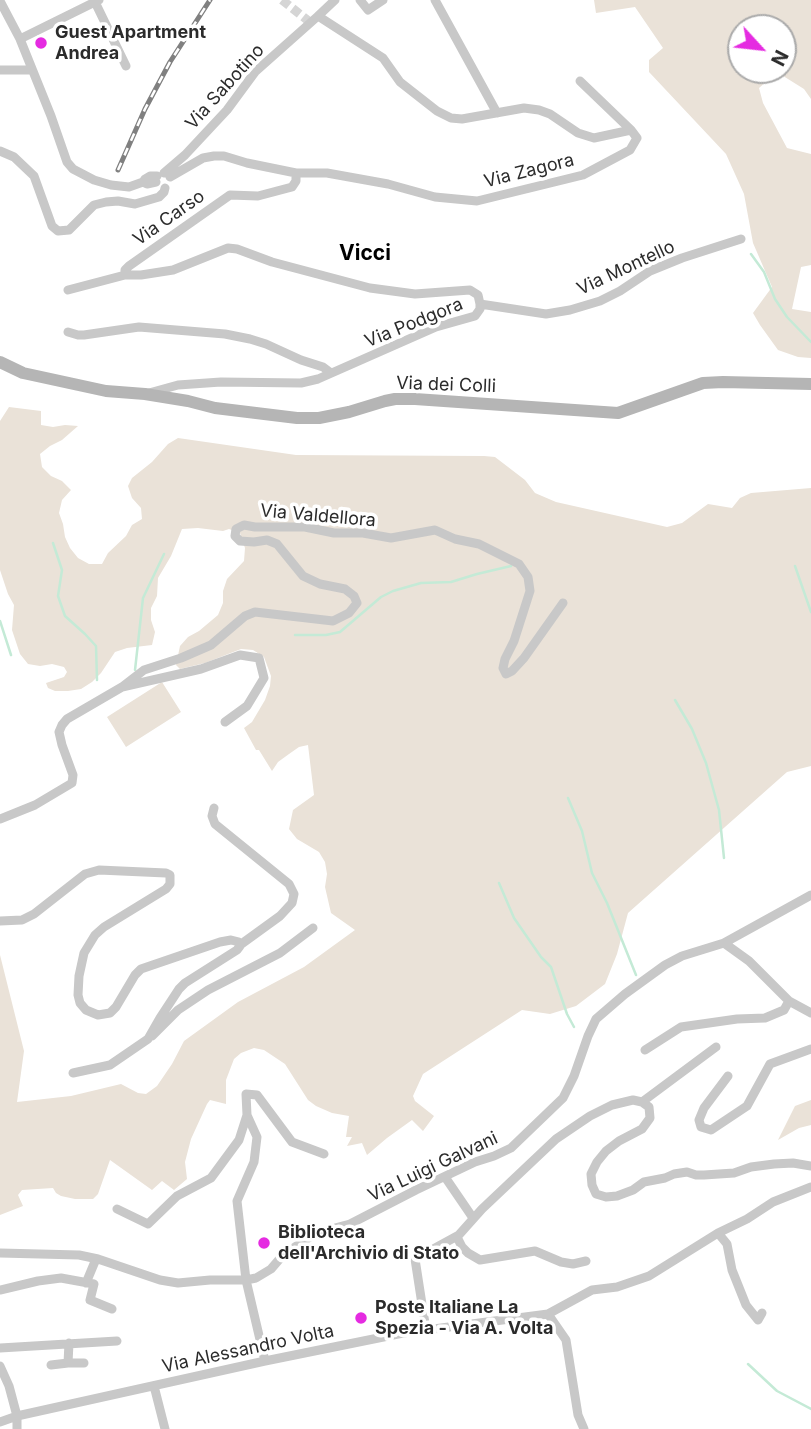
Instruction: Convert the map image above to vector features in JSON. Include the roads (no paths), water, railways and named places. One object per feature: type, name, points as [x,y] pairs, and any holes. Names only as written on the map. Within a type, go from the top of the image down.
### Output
[{"type":"street","name":"Via Sabotino","points":[[162,179],[227,110],[255,72],[335,0]]},
{"type":"street","points":[[360,0],[368,10],[383,0]]},
{"type":"street","points":[[435,0],[497,113]]},
{"type":"street","points":[[0,1],[20,39],[67,162],[73,169],[111,185],[129,187],[150,176],[162,179],[164,192],[159,197],[135,204],[118,201],[94,205],[69,229],[58,231],[52,226],[34,176],[14,157],[0,151]]},
{"type":"street","points":[[20,39],[97,1],[126,66]]},
{"type":"street","points":[[314,19],[383,58],[400,82],[437,111],[451,118],[462,119],[524,108],[550,114],[578,133],[594,138],[631,130]]},
{"type":"street","points":[[0,70],[32,70]]},
{"type":"street","points":[[580,81],[631,130]]},
{"type":"street","name":"Via Zagora","points":[[296,173],[327,173],[388,184],[435,197],[477,201],[583,175],[631,150],[637,138],[631,130]]},
{"type":"street","name":"Via Carso","points":[[68,290],[125,273],[129,266],[230,195],[258,196],[292,187],[296,181],[296,173],[214,156],[203,158],[162,179]]},
{"type":"street","name":"Via Montello","points":[[480,304],[546,314],[569,310],[620,291],[649,271],[741,239]]},
{"type":"street","name":"Via Podgora","points":[[125,273],[142,275],[173,270],[228,248],[370,288],[415,294],[470,290],[478,295],[480,304],[475,316],[436,327],[318,379],[301,383],[189,384],[145,394]]},
{"type":"street","points":[[68,332],[84,335],[139,327],[225,334],[265,344],[331,373]]},
{"type":"street","name":"Via dei Colli","points":[[0,362],[23,373],[106,391],[145,394],[215,408],[296,418],[319,418],[395,399],[618,413],[703,383],[811,384]]},
{"type":"street","name":"Via Valdellora","points":[[0,819],[35,805],[72,783],[73,775],[59,732],[62,725],[67,719],[122,687],[144,670],[211,645],[244,616],[256,612],[333,621],[349,613],[357,603],[354,596],[345,589],[320,584],[303,576],[276,544],[267,540],[240,541],[235,536],[236,529],[244,525],[305,527],[334,534],[363,533],[391,538],[435,530],[455,540],[479,544],[519,564],[528,577],[530,591],[514,641],[505,659],[503,668],[506,674],[524,658],[562,603]]},
{"type":"street","name":"Via Valdellora","points":[[122,687],[201,669],[240,655],[259,658],[264,678],[247,706],[225,722]]},
{"type":"street","points":[[148,1040],[159,1018],[185,983],[237,950],[292,903],[294,894],[289,884],[215,824],[212,816],[214,808]]},
{"type":"street","points":[[0,921],[22,920],[34,914],[85,874],[99,870],[170,875],[170,884],[166,889],[104,927],[95,935],[84,953],[78,995],[86,1010],[98,1015],[105,1015],[116,1007],[141,969],[220,942],[237,941],[240,945]]},
{"type":"street","name":"Via Luigi Galvani","points":[[0,1253],[62,1254],[96,1259],[160,1280],[178,1283],[256,1278],[271,1269],[282,1255],[316,1233],[351,1224],[416,1190],[511,1148],[563,1098],[596,1019],[625,994],[665,965],[682,956],[724,943],[811,895]]},
{"type":"street","points":[[72,1073],[110,1065],[148,1040],[178,1010],[208,990],[280,953],[313,928]]},
{"type":"street","points":[[724,943],[749,961],[789,1001],[811,1013]]},
{"type":"street","points":[[645,1050],[681,1027],[737,1018],[765,1018],[784,1010],[789,1001]]},
{"type":"street","points":[[642,1102],[716,1047]]},
{"type":"street","points":[[728,1076],[704,1108],[699,1120],[701,1127],[711,1130],[747,1106],[770,1064],[811,1049]]},
{"type":"street","points":[[117,1209],[148,1224],[177,1196],[211,1178],[239,1140],[247,1115],[246,1094],[257,1095],[292,1142],[324,1154]]},
{"type":"street","points":[[426,1330],[415,1259],[459,1235],[473,1218],[542,1152],[576,1125],[612,1105],[633,1100],[642,1102],[649,1107],[650,1118],[642,1129],[606,1150],[597,1161],[591,1174],[592,1185],[596,1194],[606,1198],[633,1190],[644,1182],[687,1172],[696,1175],[734,1173],[751,1167],[793,1163],[811,1166]]},
{"type":"street","points":[[247,1115],[257,1137],[254,1162],[237,1201],[246,1280],[265,1361]]},
{"type":"street","points":[[446,1177],[473,1218]]},
{"type":"street","name":"Via Alessandro Volta","points":[[0,1422],[265,1361],[426,1330],[548,1314],[592,1290],[617,1287],[649,1276],[773,1202],[811,1187]]},
{"type":"street","points":[[718,1233],[727,1244],[732,1270],[746,1305],[758,1320],[762,1313]]},
{"type":"street","points":[[459,1235],[457,1237],[462,1247],[480,1260],[535,1251],[573,1265],[586,1261]]},
{"type":"street","points":[[86,1283],[96,1259]]},
{"type":"street","points":[[0,1290],[61,1278],[94,1284],[90,1300],[112,1309]]},
{"type":"street","points":[[548,1314],[566,1340],[578,1415],[584,1429]]},
{"type":"street","points":[[0,1348],[117,1341]]},
{"type":"street","points":[[68,1363],[69,1343]]},
{"type":"street","points":[[51,1364],[84,1363]]},
{"type":"street","points":[[0,1366],[17,1416],[17,1429]]},
{"type":"street","points":[[153,1385],[165,1429]]},
{"type":"waterway","points":[[751,254],[764,272],[775,299],[787,317],[811,342]]},
{"type":"waterway","points":[[53,543],[62,570],[58,596],[65,616],[96,646],[97,680]]},
{"type":"waterway","points":[[135,670],[143,598],[164,554]]},
{"type":"waterway","points":[[295,635],[340,632],[381,597],[393,591],[421,583],[451,582],[511,566]]},
{"type":"waterway","points":[[795,566],[811,612]]},
{"type":"waterway","points":[[0,621],[11,655]]},
{"type":"waterway","points":[[675,700],[692,729],[706,763],[719,810],[724,858]]},
{"type":"waterway","points":[[568,798],[582,831],[592,873],[636,975]]},
{"type":"waterway","points":[[499,883],[514,918],[551,967],[574,1027]]},
{"type":"waterway","points":[[748,1364],[777,1391],[811,1409]]},
{"type":"tunnel","points":[[282,0],[311,23]]},
{"type":"railway","points":[[118,170],[145,109],[170,62],[210,0]]},
{"type":"place","name":"Guest Apartment Andrea","points":[[41,43]]},
{"type":"place","name":"Biblioteca dell'Archivio di Stato","points":[[264,1243]]},
{"type":"place","name":"Poste Italiane La Spezia - Via A. Volta","points":[[361,1318]]},
{"type":"district","name":"Vicci","points":[[365,254]]}]
